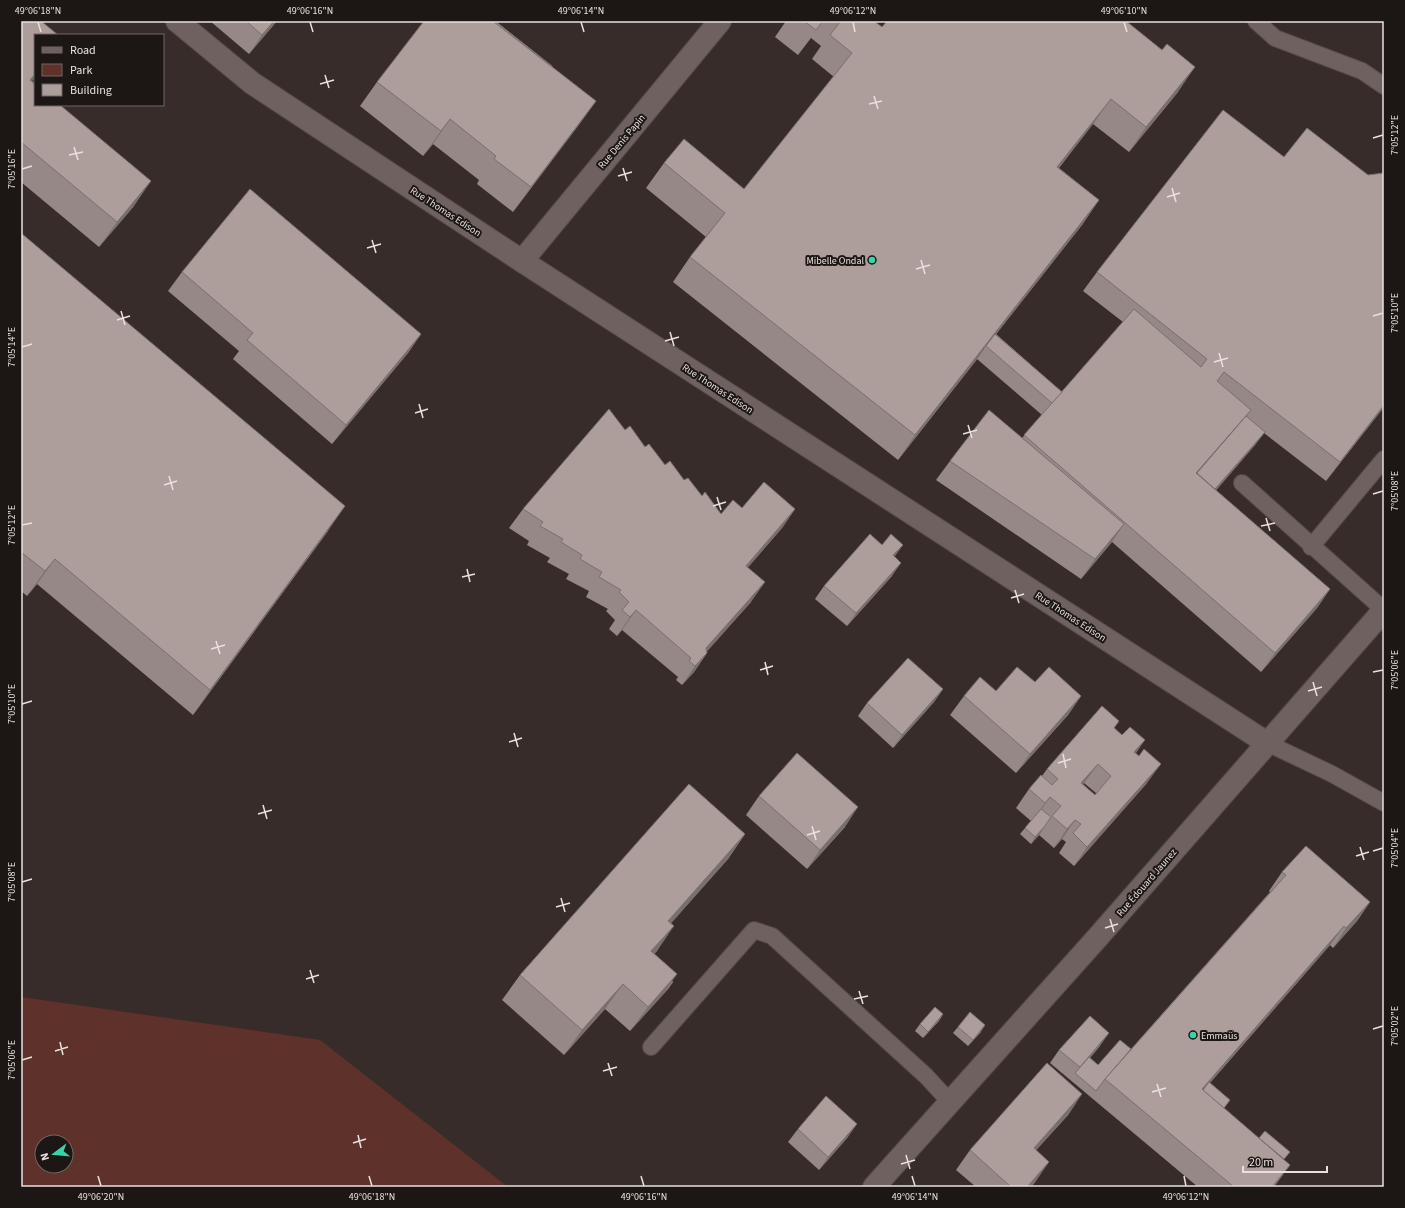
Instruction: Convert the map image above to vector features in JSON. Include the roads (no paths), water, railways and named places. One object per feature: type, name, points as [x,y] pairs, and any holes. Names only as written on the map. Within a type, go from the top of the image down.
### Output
[{"type":"street","name":"Rue Thomas Edison","points":[[177,21],[252,83],[522,261],[1267,743]]},
{"type":"street","name":"Rue Denis Papin","points":[[522,261],[720,21]]},
{"type":"street","name":"Rue Édouard Jaunez","points":[[874,1187],[1384,610]]},
{"type":"lane","points":[[1256,21],[1276,38],[1362,71],[1384,86]]},
{"type":"lane","points":[[1311,547],[1384,459]]},
{"type":"lane","points":[[1242,483],[1311,547],[1384,610]]},
{"type":"lane","points":[[1267,743],[1332,774],[1384,803]]},
{"type":"lane","points":[[651,1047],[754,930],[772,936],[926,1076],[950,1102]]},
{"type":"place","name":"Mibelle Ondal","points":[[872,260]]},
{"type":"place","name":"Emmaüs","points":[[1193,1035]]}]
